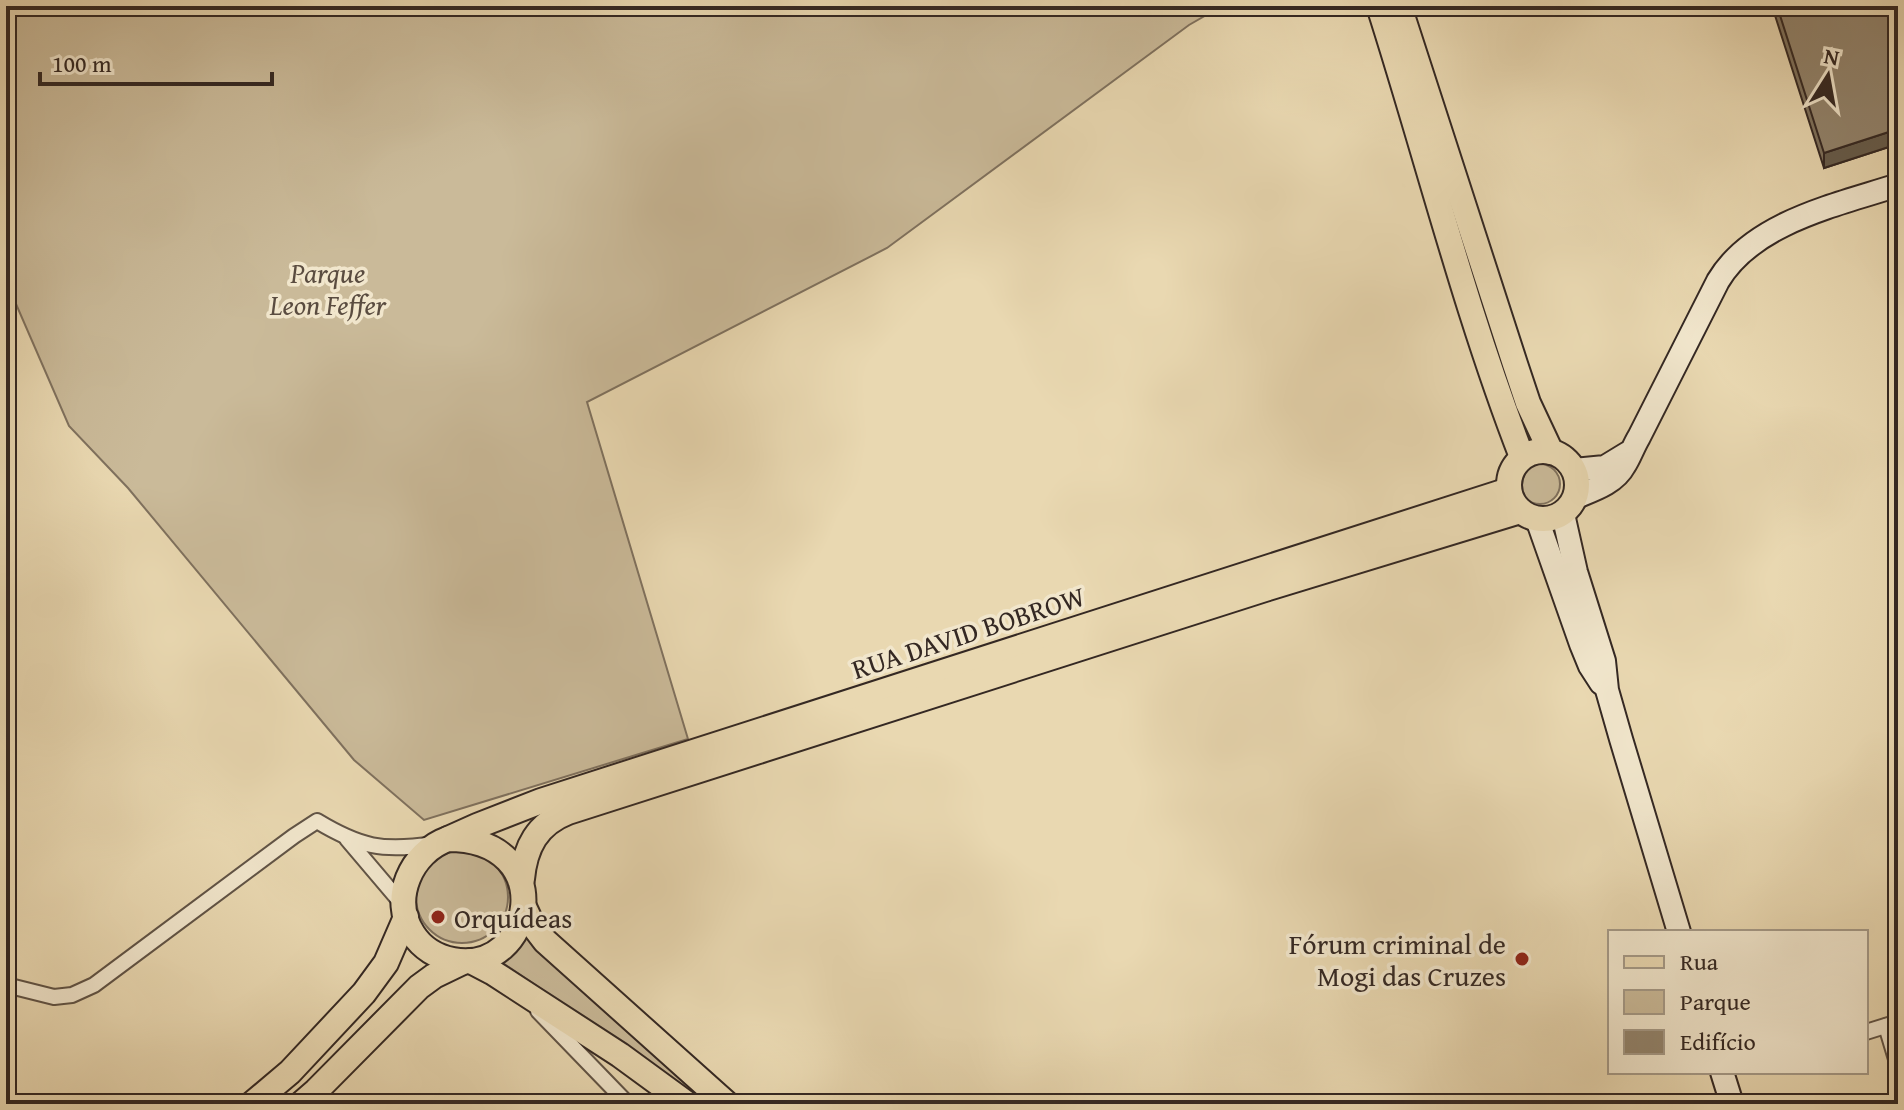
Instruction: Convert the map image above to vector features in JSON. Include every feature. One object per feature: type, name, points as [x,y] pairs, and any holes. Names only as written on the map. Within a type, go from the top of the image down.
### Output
[{"type":"main road","points":[[1379,6],[1454,257],[1522,457]]},
{"type":"main road","points":[[1399,6],[1528,403],[1551,452]]},
{"type":"main road","points":[[1522,506],[1546,520],[1618,475],[1725,267],[1737,255],[1804,215],[1898,185]]},
{"type":"main road","points":[[1607,690],[1590,666],[1522,506],[1511,472],[1522,457],[1541,451],[1551,452],[1566,459],[1574,470],[1578,483],[1569,505],[1576,572],[1604,661],[1607,690],[1678,930]]},
{"type":"main road","points":[[1574,470],[1605,467],[1629,453]]},
{"type":"main road","name":"RUA DAVID BOBROW","points":[[252,1104],[290,1072],[364,993],[386,963],[404,911],[404,891],[409,873],[426,852],[442,842],[556,796],[1522,506]]},
{"type":"main road","name":"RUA DAVID BOBROW","points":[[301,1104],[409,996],[434,976],[496,952],[508,942],[520,922],[524,907],[522,879],[526,855],[536,835],[549,822],[568,812],[1522,506]]},
{"type":"main road","points":[[442,842],[470,840],[495,849],[522,879]]},
{"type":"main road","points":[[524,907],[545,941],[727,1104]]},
{"type":"main road","points":[[404,911],[414,936],[428,950],[446,959],[467,961],[492,972],[620,1055],[687,1104]]},
{"type":"main road","points":[[1723,1074],[1732,1104]]},
{"type":"street","points":[[6,985],[54,997],[72,995],[94,985],[317,821],[347,839],[363,844],[401,849],[442,842]]},
{"type":"street","points":[[347,839],[404,911]]},
{"type":"street","points":[[523,993],[628,1104]]},
{"type":"street","points":[[1868,1031],[1892,1024],[1898,1066]]},
{"type":"green space","name":"Parque Leon Feffer","points":[[6,6],[1222,6],[1189,25],[887,248],[587,402],[688,739],[424,820],[354,760],[128,488],[69,426],[6,281]]},
{"type":"green space","points":[[1540,464],[1554,470],[1560,484],[1554,498],[1540,504],[1526,498],[1520,484],[1526,470]]},
{"type":"green space","points":[[462,851],[480,855],[495,864],[504,879],[508,897],[504,915],[495,930],[480,939],[462,943],[444,939],[429,930],[420,915],[416,897],[420,879],[429,864],[444,855]]},
{"type":"green space","points":[[523,928],[717,1104],[703,1104],[494,957]]},
{"type":"building","points":[[1777,6],[1898,6],[1898,129],[1824,153]]},
{"type":"place","name":"Orquídeas","points":[[438,917]]},
{"type":"place","name":"Fórum criminal de Mogi das Cruzes","points":[[1522,959]]}]
